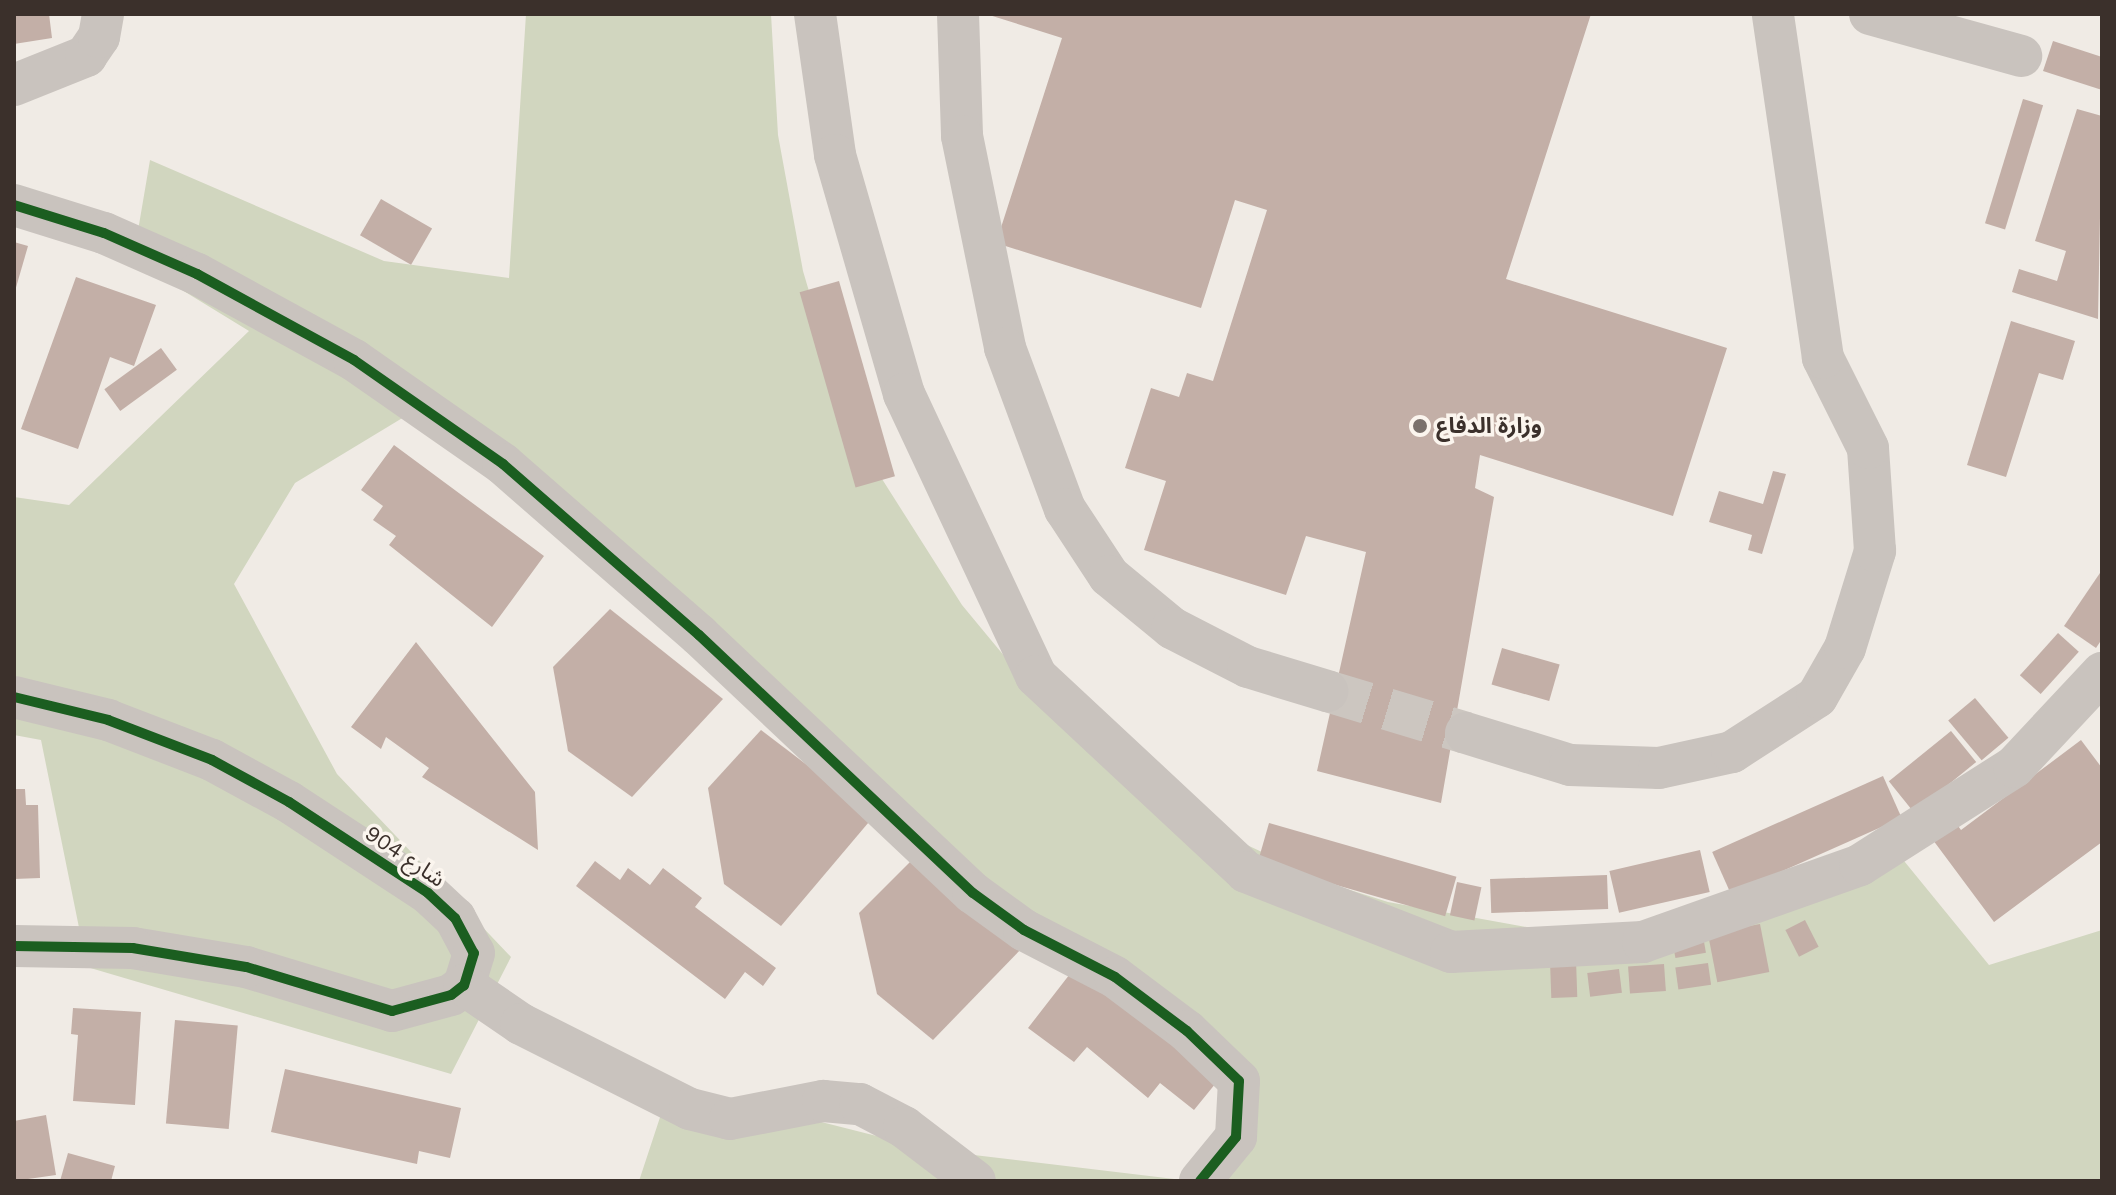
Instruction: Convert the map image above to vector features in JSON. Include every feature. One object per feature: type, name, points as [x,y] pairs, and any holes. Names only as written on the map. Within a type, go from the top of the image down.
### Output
[{"type":"street","points":[[14,85],[86,56],[99,37],[103,14]]},
{"type":"street","points":[[815,14],[835,155],[904,394],[1036,676],[1246,872],[1451,952],[1643,942],[1860,865],[2014,767],[2102,673]]},
{"type":"street","points":[[958,14],[962,136],[1005,348],[1065,509],[1109,576],[1172,628],[1248,667],[1327,691]]},
{"type":"street","points":[[1466,733],[1570,765],[1659,768],[1732,752],[1817,697],[1845,648],[1875,551],[1868,448],[1823,358],[1773,14]]},
{"type":"street","points":[[1870,14],[2021,56]]},
{"type":"street","points":[[14,205],[104,233],[197,274],[354,360],[503,464],[699,635],[973,893],[1024,930],[1115,977],[1239,1081],[1236,1137],[1200,1181]]},
{"type":"street","name":"شارع 904","points":[[14,697],[108,720],[212,760],[289,802],[428,893],[455,918],[474,953],[464,985]]},
{"type":"street","points":[[14,946],[133,948],[218,962],[392,1011],[427,1005],[464,985],[521,1024],[690,1109],[730,1119],[823,1101],[860,1104],[904,1127],[975,1181]]},
{"type":"green space","points":[[526,14],[771,14],[778,135],[803,271],[824,342],[882,479],[962,605],[1010,663],[1213,829],[1328,883],[1388,902],[1543,930],[1631,930],[1891,845],[1989,965],[2102,930],[2102,1181],[1205,1181],[1246,1088],[409,414],[295,483],[234,584],[337,774],[511,957],[451,1074],[87,967],[41,740],[14,735],[14,497],[69,505],[249,331],[133,260],[150,160],[384,261],[509,278]]},
{"type":"green space","points":[[671,1084],[932,1150],[1191,1181],[639,1181]]},
{"type":"building","points":[[14,14],[49,14],[52,38],[14,44]]},
{"type":"building","name":"وزارة الدفاع","points":[[986,14],[1591,14],[1506,279],[1727,348],[1673,516],[1480,455],[1475,488],[1494,497],[1441,803],[1317,771],[1366,552],[1306,536],[1286,595],[1144,550],[1166,481],[1125,468],[1151,388],[1179,397],[1187,373],[1213,381],[1267,210],[1235,200],[1201,308],[996,243],[1062,38]]},
{"type":"building","points":[[2053,41],[2102,57],[2102,90],[2043,71]]},
{"type":"building","points":[[2023,99],[2043,105],[2005,229],[1985,223]]},
{"type":"building","points":[[2077,109],[2102,116],[2098,319],[2012,292],[2019,269],[2057,281],[2066,251],[2035,241]]},
{"type":"building","points":[[381,199],[432,228],[411,265],[360,235]]},
{"type":"building","points":[[14,242],[28,246],[15,291],[14,290]]},
{"type":"building","points":[[76,277],[156,305],[134,366],[110,357],[78,449],[21,429]]},
{"type":"building","points":[[839,281],[895,476],[856,487],[800,292]]},
{"type":"building","points":[[2011,321],[2075,341],[2063,380],[2039,373],[2006,477],[1967,465]]},
{"type":"building","points":[[161,348],[177,370],[120,411],[104,389]]},
{"type":"building","points":[[394,445],[544,556],[492,627],[389,545],[396,536],[373,520],[383,506],[361,490]]},
{"type":"building","points":[[1773,471],[1786,474],[1762,554],[1748,550],[1752,535],[1709,522],[1719,491],[1763,504]]},
{"type":"building","points":[[2102,570],[2102,639],[2096,648],[2064,626]]},
{"type":"building","points":[[610,609],[723,699],[632,797],[568,751],[553,667]]},
{"type":"building","points":[[2058,633],[2079,652],[2041,694],[2020,675]]},
{"type":"building","points":[[416,642],[535,792],[538,850],[422,777],[429,768],[386,737],[381,749],[351,727]]},
{"type":"building","points":[[1502,648],[1560,665],[1549,701],[1492,685]]},
{"type":"building","points":[[1975,698],[2008,738],[1982,760],[1948,720]]},
{"type":"building","points":[[761,730],[874,816],[781,926],[724,884],[708,788]]},
{"type":"building","points":[[1951,731],[1976,762],[1914,812],[1889,781]]},
{"type":"building","points":[[2081,740],[2102,768],[2102,842],[1994,922],[1930,836],[1953,819],[1961,830]]},
{"type":"building","points":[[1883,776],[1902,818],[1731,894],[1712,852]]},
{"type":"building","points":[[14,789],[25,789],[26,805],[38,805],[40,878],[14,879]]},
{"type":"building","points":[[1269,823],[1456,877],[1445,916],[1258,862]]},
{"type":"building","points":[[1700,850],[1710,892],[1619,913],[1609,871]]},
{"type":"building","points":[[915,857],[1024,946],[933,1040],[877,994],[859,913]]},
{"type":"building","points":[[595,861],[620,880],[628,868],[650,885],[663,868],[702,898],[695,907],[776,968],[763,986],[745,972],[725,999],[576,886]]},
{"type":"building","points":[[1607,875],[1608,909],[1491,913],[1490,879]]},
{"type":"building","points":[[1457,882],[1481,887],[1474,920],[1450,915]]},
{"type":"building","points":[[1805,920],[1819,947],[1799,957],[1785,930]]},
{"type":"building","points":[[1760,924],[1769,972],[1717,982],[1708,934]]},
{"type":"building","points":[[1703,936],[1706,953],[1675,958],[1672,941]]},
{"type":"building","points":[[1576,960],[1577,997],[1551,998],[1550,961]]},
{"type":"building","points":[[1708,963],[1711,985],[1678,989],[1675,968]]},
{"type":"building","points":[[1664,964],[1666,991],[1630,993],[1628,967]]},
{"type":"building","points":[[1619,969],[1622,993],[1590,997],[1587,973]]},
{"type":"building","points":[[1073,970],[1220,1078],[1194,1110],[1160,1083],[1148,1098],[1087,1047],[1074,1062],[1028,1028]]},
{"type":"building","points":[[73,1008],[141,1012],[135,1105],[73,1101],[78,1035],[71,1034]]},
{"type":"building","points":[[175,1020],[238,1025],[229,1129],[166,1124]]},
{"type":"building","points":[[285,1069],[461,1108],[450,1158],[419,1151],[417,1164],[271,1132]]},
{"type":"building","points":[[46,1115],[56,1175],[14,1181],[14,1121]]},
{"type":"building","points":[[68,1153],[115,1166],[111,1181],[60,1181]]},
{"type":"tunnel","points":[[1327,691],[1466,733]]},
{"type":"cycle path","points":[[14,205],[104,233],[197,274],[354,360],[503,464],[699,635],[973,893],[1024,930],[1115,977],[1187,1031],[1239,1081],[1236,1137],[1200,1181]]},
{"type":"cycle path","points":[[14,697],[108,720],[212,760],[289,802],[428,893],[455,918],[474,953],[464,985],[451,995],[392,1011],[246,967],[133,948],[14,946]]},
{"type":"place","name":"وزارة الدفاع","points":[[1420,426]]}]
